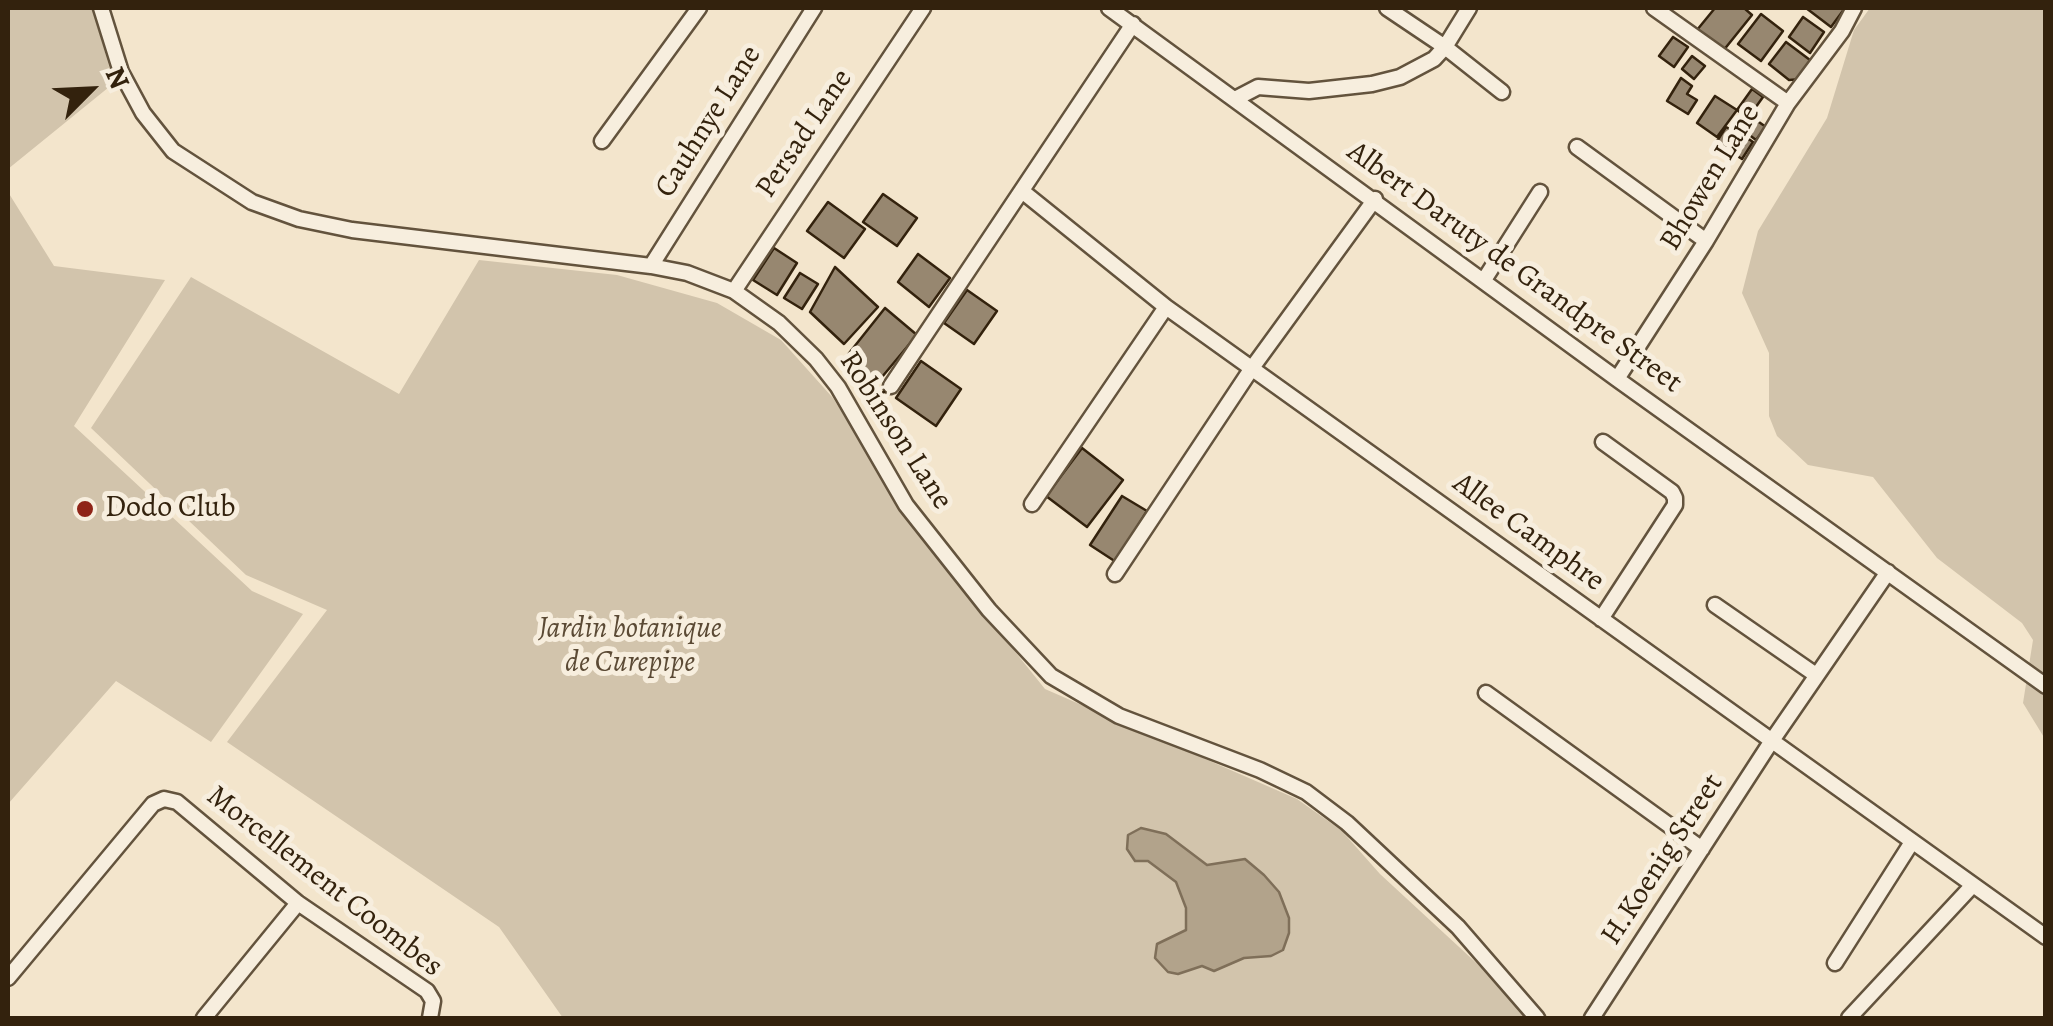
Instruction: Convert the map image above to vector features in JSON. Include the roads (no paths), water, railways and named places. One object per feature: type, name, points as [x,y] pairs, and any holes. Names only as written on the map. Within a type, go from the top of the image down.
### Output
[{"type":"street","name":"Robinson Lane","points":[[101,8],[121,72],[143,113],[173,150],[252,202],[298,219],[352,230],[651,266],[687,273],[734,291],[778,324],[816,360],[838,387],[906,505],[989,610],[1051,676],[1119,716],[1260,770],[1306,792],[1346,823],[1458,927],[1537,1018]]},
{"type":"street","name":"Cauhnye Lane","points":[[651,266],[814,8]]},
{"type":"street","name":"Persad Lane","points":[[734,291],[922,8]]},
{"type":"street","name":"Albert Daruty de Grandpre Street","points":[[1109,8],[2046,686]]},
{"type":"street","points":[[1387,8],[1502,92]]},
{"type":"street","points":[[1236,99],[1258,87],[1309,91],[1372,84],[1418,69],[1445,47],[1469,8]]},
{"type":"street","points":[[1654,8],[1788,103]]},
{"type":"street","name":"Bhowen Lane","points":[[1617,379],[1788,103],[1842,31],[1854,8]]},
{"type":"street","points":[[602,141],[696,9]]},
{"type":"street","points":[[891,386],[1133,24]]},
{"type":"street","points":[[1577,147],[1706,241]]},
{"type":"street","name":"Allee Camphre","points":[[1022,190],[1166,307],[2046,937]]},
{"type":"street","points":[[1484,280],[1540,192]]},
{"type":"street","points":[[1115,574],[1252,368],[1375,200]]},
{"type":"street","points":[[1032,504],[1166,307]]},
{"type":"street","points":[[1601,619],[1676,498],[1603,442]]},
{"type":"street","name":"H.Koenig Street","points":[[1596,1013],[1816,675],[1888,572]]},
{"type":"street","points":[[1715,605],[1816,675]]},
{"type":"street","points":[[1486,693],[1702,849]]},
{"type":"street","name":"Morcellement Coombes","points":[[8,978],[153,804],[164,799],[178,802],[298,903],[427,991],[433,1002],[430,1018]]},
{"type":"street","points":[[1835,963],[1912,842]]},
{"type":"street","points":[[1849,1018],[1972,886]]},
{"type":"street","points":[[204,1018],[298,903]]},
{"type":"place","name":"Dodo Club","points":[[85,509]]},
{"type":"park label","name":"Jardin botanique de Curepipe","points":[[630,647]]}]
